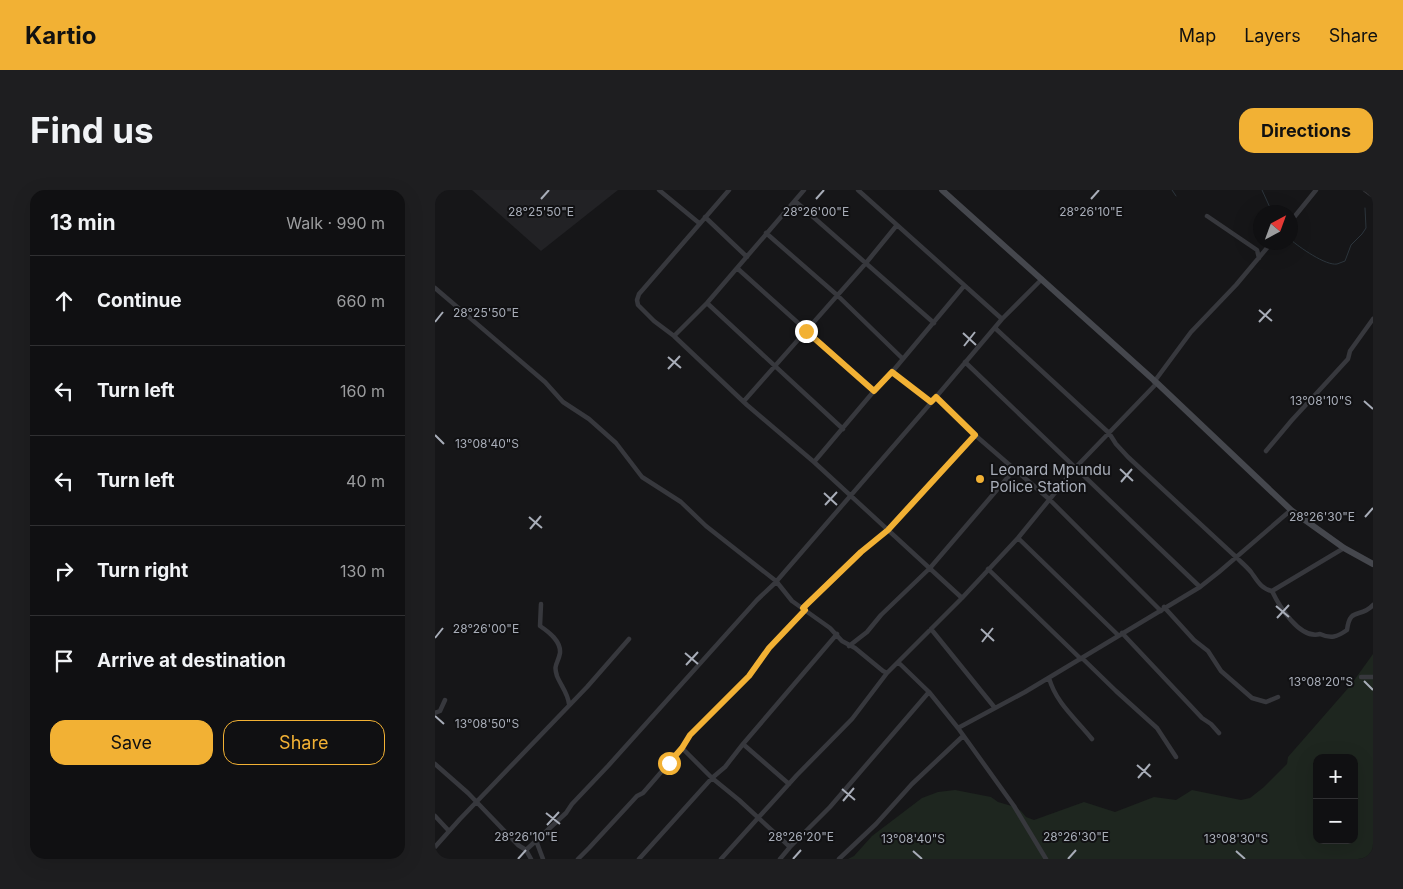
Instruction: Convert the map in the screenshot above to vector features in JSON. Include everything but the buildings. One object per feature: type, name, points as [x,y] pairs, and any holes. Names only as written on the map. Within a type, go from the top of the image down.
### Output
[{"type":"street","points":[[659,190],[699,223]]},
{"type":"street","points":[[729,190],[639,294],[638,306],[814,462],[849,496],[864,507],[962,598]]},
{"type":"street","points":[[674,336],[707,302],[804,190]]},
{"type":"street","points":[[858,190],[1002,318]]},
{"type":"street","points":[[942,190],[1042,279],[1291,510],[1344,548],[1373,564]]},
{"type":"street","points":[[1298,212],[1316,190]]},
{"type":"street","points":[[1365,190],[1373,196]]},
{"type":"street","points":[[795,201],[934,323]]},
{"type":"street","points":[[1207,216],[1257,250],[1259,258]]},
{"type":"street","points":[[705,217],[747,256]]},
{"type":"street","points":[[744,401],[866,263],[897,225]]},
{"type":"street","points":[[766,233],[837,294],[903,359]]},
{"type":"street","points":[[721,859],[789,784],[852,719],[887,673],[899,663],[1018,538],[1076,468],[1155,383],[1191,332],[1236,285],[1266,250]]},
{"type":"street","points":[[737,268],[874,391]]},
{"type":"street","points":[[526,850],[566,813],[572,804],[776,581],[1002,318],[1042,279]]},
{"type":"street","points":[[814,462],[964,286]]},
{"type":"street","points":[[435,288],[545,382],[563,402],[589,418],[617,443],[642,477],[681,502],[706,526],[776,581],[792,601],[837,634],[842,641],[855,648],[887,673]]},
{"type":"street","points":[[707,302],[843,429]]},
{"type":"street","points":[[1266,452],[1297,414],[1348,359],[1350,351],[1373,319]]},
{"type":"street","points":[[995,328],[1109,433],[1115,444],[1236,557],[1251,572],[1260,585],[1267,591],[1272,592],[1281,609],[1304,632],[1337,637],[1347,630],[1348,621],[1352,616],[1364,612],[1373,604]]},
{"type":"street","points":[[965,362],[1200,587]]},
{"type":"street","points":[[892,372],[931,402]]},
{"type":"street","points":[[936,397],[975,435],[1049,499],[1208,652],[1221,671],[1252,698],[1267,702],[1278,697]]},
{"type":"street","points":[[577,859],[637,796],[643,793],[682,748],[690,735],[749,676],[769,648],[804,609],[861,552],[888,530],[975,435]]},
{"type":"street","points":[[849,646],[867,632],[881,615],[930,568],[1015,470]]},
{"type":"street","points":[[958,728],[1049,678],[1200,587],[1291,510]]},
{"type":"street","points":[[1018,538],[1120,634],[1219,733]]},
{"type":"street","points":[[1272,592],[1344,548]]},
{"type":"street","points":[[988,569],[1115,691],[1157,728],[1175,757]]},
{"type":"street","points":[[541,604],[540,626],[551,634],[558,644],[560,653],[554,666],[557,676],[569,697],[569,704]]},
{"type":"street","points":[[931,629],[995,708]]},
{"type":"street","points":[[639,859],[711,778],[725,767],[837,634]]},
{"type":"street","points":[[435,847],[594,679],[629,639]]},
{"type":"street","points":[[899,663],[929,692],[958,728],[1014,806],[1046,859]]},
{"type":"street","points":[[1361,677],[1373,677]]},
{"type":"street","points":[[1049,678],[1051,686],[1061,704],[1092,738]]},
{"type":"street","points":[[780,859],[830,807],[929,692]]},
{"type":"street","points":[[435,713],[440,711],[445,700]]},
{"type":"street","points":[[839,859],[876,824],[912,784],[963,736]]},
{"type":"street","points":[[743,744],[789,784]]},
{"type":"street","points":[[682,748],[711,778],[790,847]]},
{"type":"street","points":[[435,764],[518,845],[526,850],[531,859]]},
{"type":"street","points":[[435,816],[449,831]]},
{"type":"street","points":[[540,837],[537,843],[543,859]]},
{"type":"shaded area","points":[[472,190],[618,190],[541,251]]},
{"type":"shaded area","points":[[1373,654],[1373,859],[848,859],[854,856],[872,836],[922,798],[938,792],[955,790],[991,797],[998,802],[1015,807],[1026,817],[1034,820],[1084,802],[1115,812],[1154,797],[1176,800],[1192,790],[1241,800],[1250,798],[1264,787],[1287,764],[1288,757],[1350,686]]},
{"type":"waterway","points":[[1172,190],[1176,196]]},
{"type":"waterway","points":[[1262,190],[1269,205]]},
{"type":"waterway","points":[[1298,245],[1326,262],[1337,264],[1345,261],[1351,245],[1366,228],[1365,208]]},
{"type":"place","name":"Leonard Mpundu Police Station","points":[[980,479]]},
{"type":"route","points":[[669,763],[690,735],[749,676],[769,648],[805,610],[803,608],[861,552],[888,530],[975,435],[936,397],[931,402],[892,372],[874,391],[806,331]]}]
